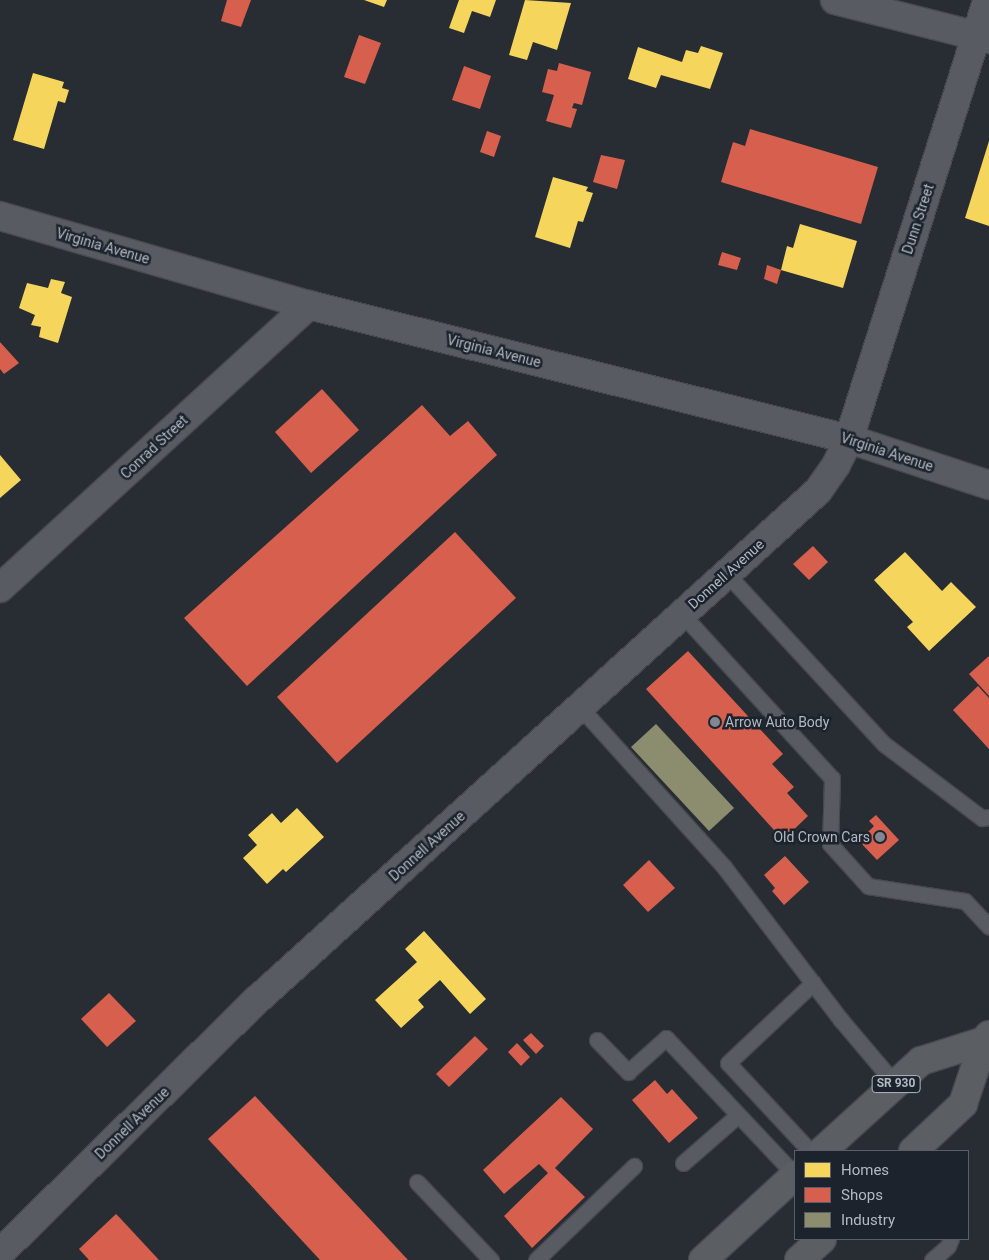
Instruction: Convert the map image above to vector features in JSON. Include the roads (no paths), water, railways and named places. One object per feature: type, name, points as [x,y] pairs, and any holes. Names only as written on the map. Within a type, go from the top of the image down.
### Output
[{"type":"highway","name":"SR 930","points":[[823,1150],[921,1061],[986,1038]]},
{"type":"highway","name":"SR 930","points":[[919,1149],[963,1104],[986,1038]]},
{"type":"highway","points":[[703,1260],[794,1176]]},
{"type":"highway","points":[[801,1259],[821,1240]]},
{"type":"street","points":[[835,0],[983,37]]},
{"type":"street","name":"Dunn Street","points":[[849,439],[983,37],[987,0]]},
{"type":"street","name":"Virginia Avenue","points":[[0,216],[309,305],[849,439],[989,485]]},
{"type":"street","name":"Conrad Street","points":[[0,588],[309,305]]},
{"type":"street","name":"Donnell Avenue","points":[[0,1253],[257,1000],[818,491],[836,466],[849,439]]},
{"type":"lane","points":[[727,574],[884,744],[982,818],[989,817]]},
{"type":"lane","points":[[682,614],[832,778],[830,844],[868,886],[964,901],[989,927]]},
{"type":"lane","points":[[580,707],[724,868],[813,983],[895,1084]]},
{"type":"lane","points":[[809,1150],[728,1063],[813,983]]},
{"type":"lane","points":[[598,1040],[628,1072],[666,1038],[794,1174]]},
{"type":"lane","points":[[683,1163],[738,1115]]},
{"type":"lane","points":[[536,1260],[634,1166]]},
{"type":"lane","points":[[417,1182],[491,1260]]},
{"type":"lane","points":[[932,1260],[948,1246],[951,1240]]},
{"type":"place","name":"Arrow Auto Body","points":[[715,722]]},
{"type":"place","name":"Old Crown Cars","points":[[880,837]]}]
